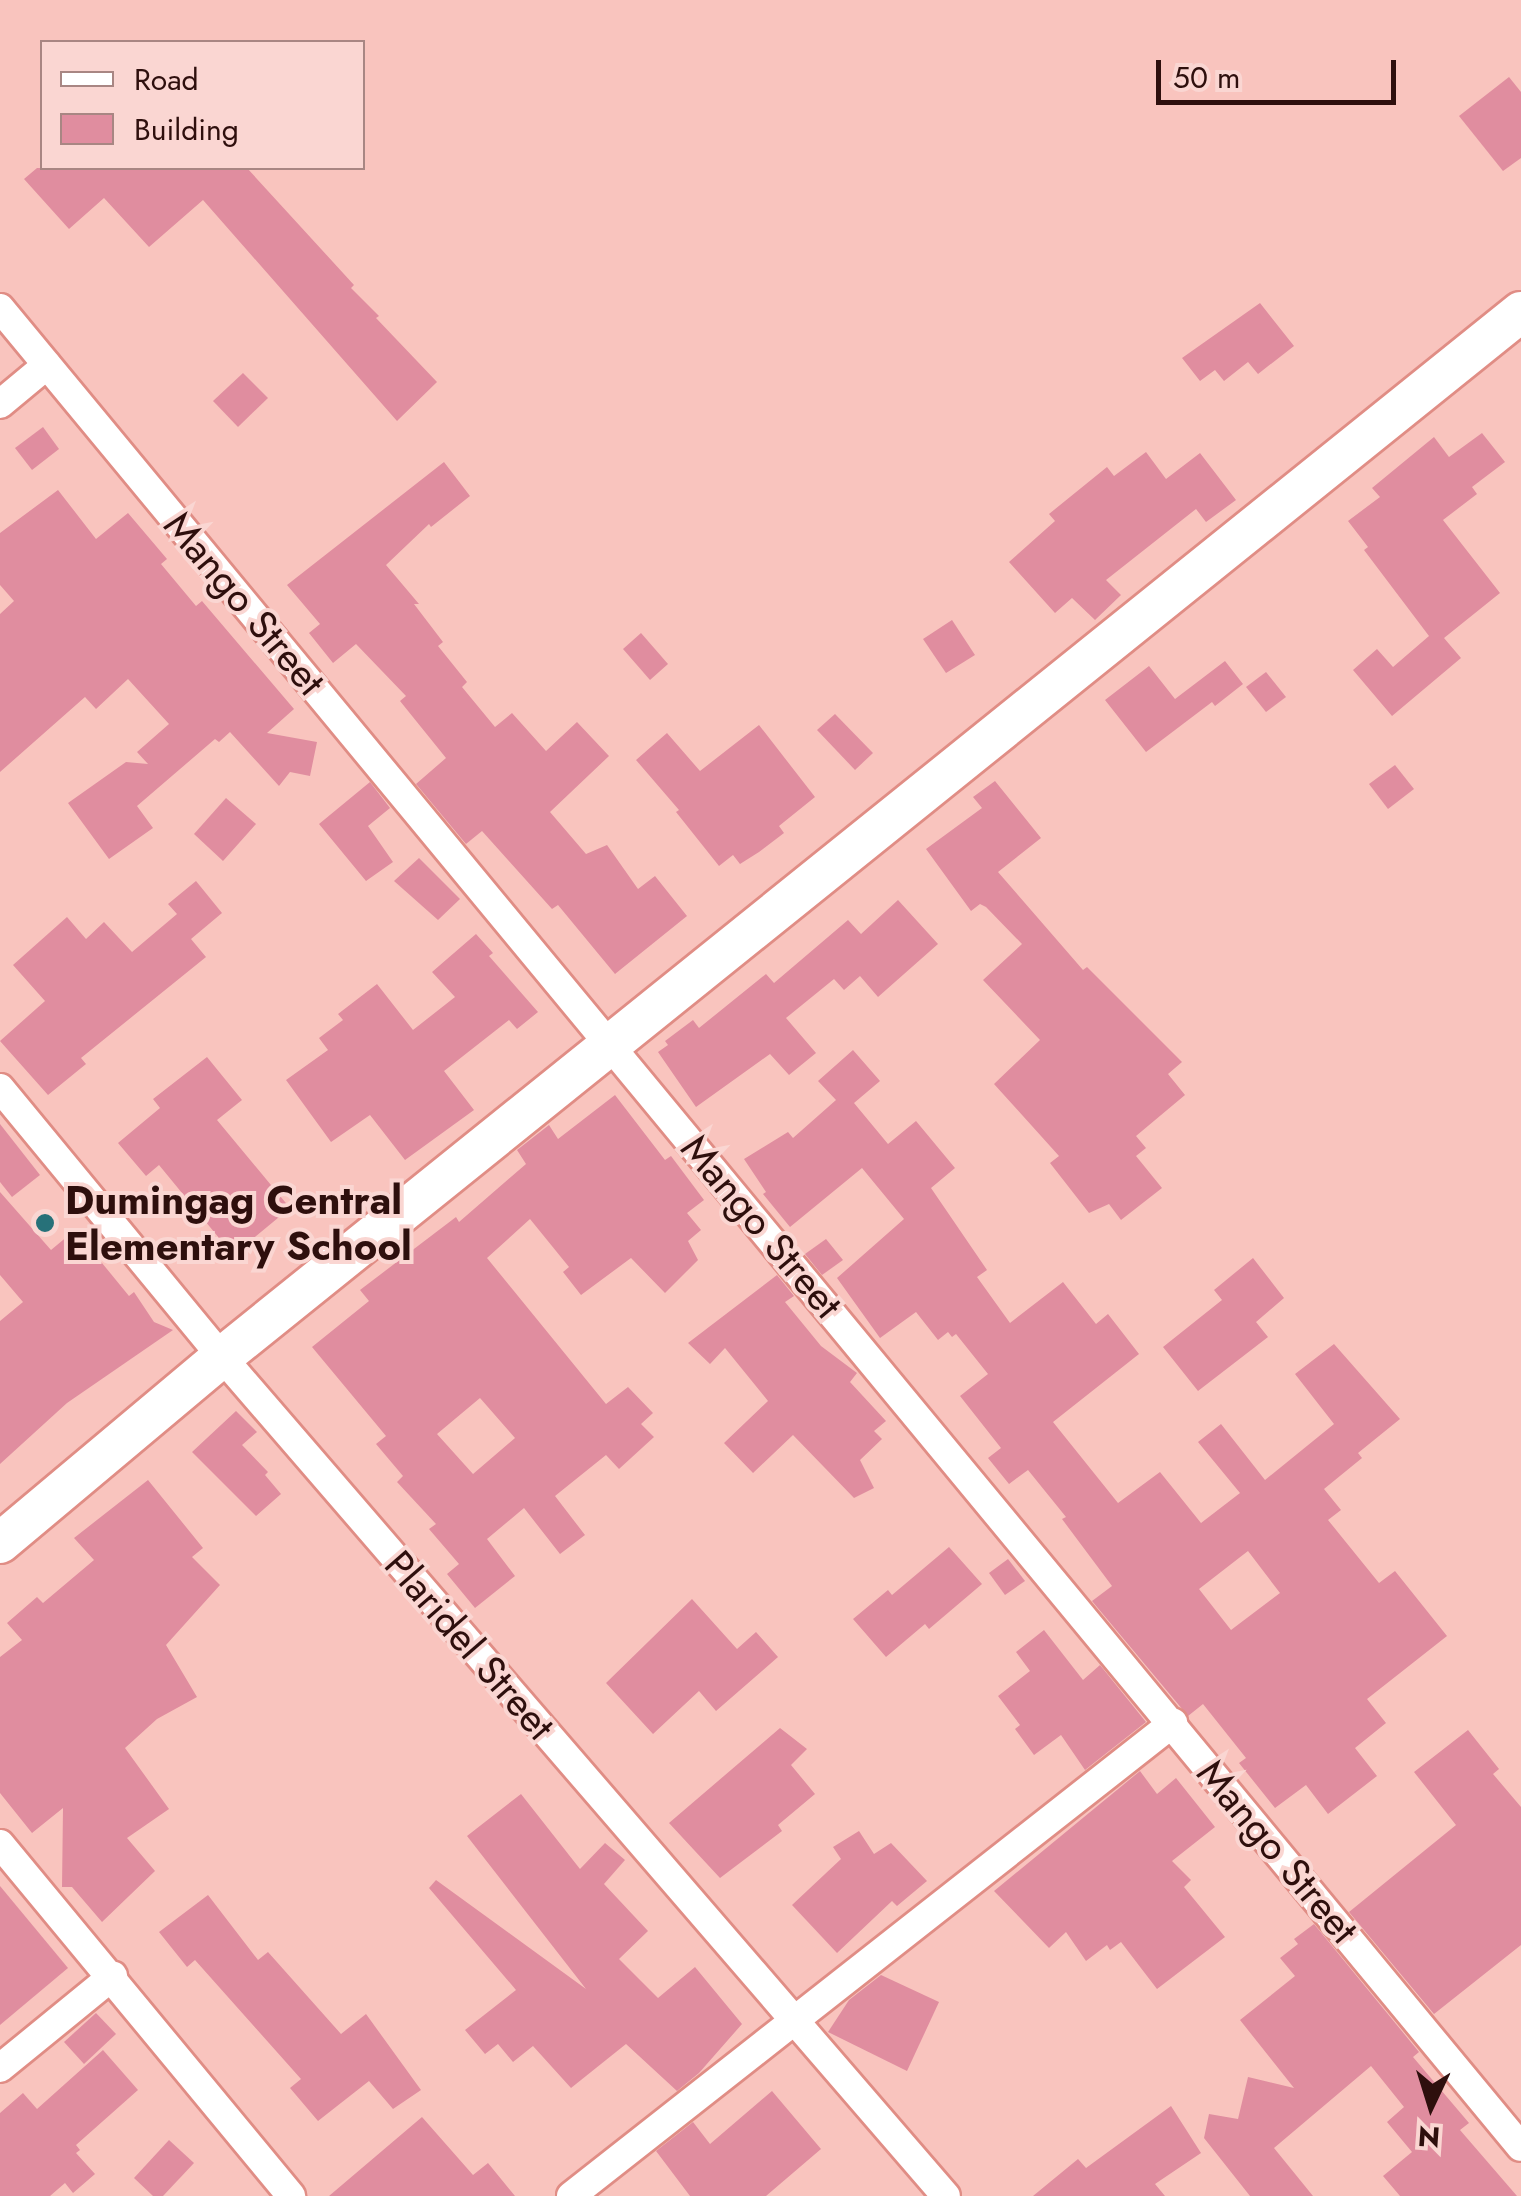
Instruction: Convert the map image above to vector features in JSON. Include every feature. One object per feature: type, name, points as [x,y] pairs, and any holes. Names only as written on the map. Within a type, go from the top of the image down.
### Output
[{"type":"main road","points":[[0,1543],[222,1357],[1521,312]]},
{"type":"street","name":"Mango Street","points":[[0,308],[1521,2147]]},
{"type":"street","points":[[0,404],[47,365]]},
{"type":"street","name":"Plaridel Street","points":[[0,1088],[222,1357],[946,2196]]},
{"type":"street","points":[[570,2196],[1172,1723]]},
{"type":"street","points":[[0,1844],[113,1976],[290,2196]]},
{"type":"street","points":[[0,2068],[113,1976]]},
{"type":"building","points":[[1509,77],[1521,92],[1521,158],[1503,171],[1459,116]]},
{"type":"building","points":[[37,168],[249,170],[354,285],[351,288],[379,316],[376,318],[437,382],[397,421],[203,200],[149,247],[104,198],[69,229],[24,179]]},
{"type":"building","points":[[1260,303],[1294,346],[1258,374],[1248,362],[1224,381],[1215,370],[1200,381],[1182,358]]},
{"type":"building","points":[[243,373],[268,398],[238,427],[213,401]]},
{"type":"building","points":[[43,427],[59,449],[32,470],[15,448]]},
{"type":"building","points":[[1482,433],[1505,462],[1472,487],[1477,494],[1443,520],[1500,593],[1444,638],[1461,658],[1392,716],[1353,670],[1377,649],[1393,667],[1429,636],[1364,550],[1368,547],[1348,521],[1380,497],[1372,488],[1434,437],[1449,457]]},
{"type":"building","points":[[1146,452],[1166,479],[1200,453],[1236,500],[1206,522],[1196,509],[1106,580],[1121,595],[1095,620],[1072,598],[1055,613],[1009,562],[1055,521],[1049,514],[1107,467],[1114,476]]},
{"type":"building","points":[[444,462],[470,496],[431,527],[429,524],[386,565],[419,604],[414,604],[443,642],[438,646],[467,682],[462,687],[495,727],[512,713],[546,751],[577,722],[609,756],[550,812],[586,854],[607,845],[638,889],[655,876],[687,916],[615,974],[558,905],[552,909],[482,831],[466,844],[416,784],[446,758],[400,701],[406,696],[356,644],[333,663],[309,633],[320,624],[287,585]]},
{"type":"building","points":[[58,490],[96,539],[128,513],[167,559],[161,564],[196,606],[202,601],[294,709],[267,733],[317,742],[310,776],[290,772],[279,786],[230,732],[219,742],[215,739],[137,806],[153,828],[109,859],[68,803],[126,762],[148,764],[137,752],[169,724],[128,679],[96,709],[85,697],[0,772],[0,614],[14,601],[0,585],[0,533]]},
{"type":"building","points":[[952,620],[975,655],[946,673],[923,639]]},
{"type":"building","points":[[641,633],[668,664],[650,680],[623,649]]},
{"type":"building","points":[[1225,661],[1243,684],[1215,706],[1212,702],[1146,752],[1105,700],[1149,666],[1175,699]]},
{"type":"building","points":[[1266,672],[1286,697],[1266,712],[1246,687]]},
{"type":"building","points":[[835,714],[873,753],[855,770],[817,730]]},
{"type":"building","points":[[759,725],[815,797],[779,826],[784,833],[759,852],[740,864],[733,855],[719,866],[676,812],[679,810],[636,760],[667,733],[700,771]]},
{"type":"building","points":[[1395,765],[1414,789],[1388,809],[1369,784]]},
{"type":"building","points":[[995,781],[1041,838],[998,872],[1083,970],[1087,967],[1182,1062],[1168,1074],[1185,1095],[1136,1136],[1146,1148],[1136,1156],[1162,1188],[1121,1220],[1109,1204],[1089,1213],[1050,1163],[1059,1156],[994,1084],[1040,1040],[983,980],[1022,944],[986,907],[980,904],[971,911],[926,849],[982,808],[973,797]]},
{"type":"building","points":[[370,782],[390,808],[368,826],[393,862],[366,881],[319,824]]},
{"type":"building","points":[[226,798],[256,824],[223,861],[194,834]]},
{"type":"building","points":[[419,858],[460,899],[438,920],[394,881]]},
{"type":"building","points":[[196,881],[222,913],[191,939],[206,957],[81,1058],[86,1064],[48,1095],[0,1041],[45,1001],[13,965],[67,917],[86,939],[104,922],[132,952],[177,914],[168,904]]},
{"type":"building","points":[[898,900],[938,944],[878,997],[860,976],[844,990],[834,979],[786,1018],[816,1053],[789,1075],[770,1054],[696,1107],[658,1052],[668,1045],[665,1041],[693,1020],[699,1028],[766,974],[774,983],[848,920],[861,934]]},
{"type":"building","points":[[476,934],[493,953],[489,956],[538,1012],[517,1029],[509,1020],[444,1071],[474,1110],[405,1160],[370,1115],[331,1142],[286,1080],[328,1050],[319,1038],[343,1020],[338,1014],[377,984],[413,1030],[455,997],[432,972]]},
{"type":"building","points":[[853,1050],[880,1081],[854,1103],[888,1144],[916,1121],[955,1168],[931,1188],[987,1270],[977,1277],[1010,1323],[1063,1282],[1096,1324],[1108,1314],[1139,1354],[1053,1422],[1118,1503],[1160,1472],[1201,1523],[1240,1493],[1198,1442],[1221,1424],[1265,1480],[1334,1424],[1295,1374],[1334,1344],[1400,1419],[1358,1453],[1362,1458],[1324,1489],[1341,1510],[1328,1520],[1379,1583],[1395,1571],[1447,1636],[1367,1699],[1386,1723],[1355,1748],[1377,1776],[1328,1814],[1306,1785],[1275,1808],[1239,1763],[1246,1758],[1203,1704],[1188,1716],[1092,1601],[1112,1586],[1062,1519],[1066,1517],[1028,1470],[1009,1484],[988,1458],[1001,1448],[960,1396],[988,1374],[956,1334],[952,1337],[948,1332],[938,1340],[916,1312],[880,1338],[837,1278],[904,1219],[862,1168],[790,1227],[763,1194],[766,1192],[744,1159],[788,1132],[793,1138],[836,1100],[818,1081]],"holes":[[[1248,1551],[1280,1593],[1231,1630],[1199,1589]]]},
{"type":"building","points":[[207,1057],[242,1100],[217,1120],[290,1208],[233,1255],[159,1165],[146,1176],[118,1143],[160,1108],[153,1099]]},
{"type":"building","points":[[615,1095],[665,1160],[671,1156],[704,1200],[687,1213],[701,1230],[688,1241],[698,1260],[665,1293],[631,1258],[581,1295],[563,1272],[569,1267],[530,1219],[487,1258],[606,1404],[628,1387],[653,1413],[641,1424],[654,1437],[619,1469],[606,1455],[555,1496],[585,1535],[560,1554],[524,1508],[487,1539],[515,1576],[475,1608],[447,1574],[459,1564],[429,1529],[436,1524],[397,1482],[403,1476],[376,1444],[386,1436],[312,1347],[369,1301],[360,1290],[456,1217],[459,1222],[526,1164],[517,1150],[549,1125],[558,1139]],"holes":[[[480,1398],[515,1438],[473,1474],[437,1434]]]},
{"type":"building","points":[[0,1124],[40,1175],[12,1197],[0,1182]]},
{"type":"building","name":"Dumingag Central Elementary School","points":[[0,1192],[51,1250],[75,1230],[129,1296],[134,1292],[154,1322],[173,1330],[67,1403],[0,1464],[0,1321],[23,1302],[0,1275]]},
{"type":"building","points":[[826,1239],[843,1260],[822,1275],[805,1254]]},
{"type":"building","points":[[1253,1258],[1284,1298],[1256,1322],[1268,1337],[1198,1391],[1163,1347],[1222,1300],[1214,1290]]},
{"type":"building","points":[[777,1275],[794,1296],[785,1302],[821,1346],[857,1373],[850,1382],[886,1421],[874,1431],[882,1439],[860,1460],[874,1488],[854,1498],[793,1435],[753,1473],[724,1443],[768,1401],[725,1348],[710,1364],[688,1343]]},
{"type":"building","points":[[236,1411],[257,1432],[242,1445],[268,1472],[265,1475],[281,1494],[256,1516],[192,1452]]},
{"type":"building","points":[[148,1480],[203,1548],[192,1557],[220,1585],[166,1645],[197,1697],[157,1719],[125,1748],[169,1809],[127,1838],[155,1871],[102,1922],[72,1887],[62,1887],[63,1808],[32,1833],[0,1793],[0,1657],[22,1640],[7,1623],[37,1597],[43,1603],[94,1560],[74,1538]]},
{"type":"building","points":[[949,1547],[982,1584],[929,1629],[925,1624],[886,1657],[853,1619],[888,1590],[892,1595]]},
{"type":"building","points":[[1008,1559],[1025,1581],[1005,1595],[989,1573]]},
{"type":"building","points":[[692,1599],[737,1649],[756,1632],[778,1657],[716,1711],[699,1691],[653,1734],[606,1683]]},
{"type":"building","points":[[1044,1630],[1083,1680],[1100,1665],[1146,1722],[1085,1770],[1061,1735],[1034,1755],[1015,1729],[1020,1725],[998,1696],[1030,1671],[1016,1652]]},
{"type":"building","points":[[780,1728],[807,1749],[791,1765],[815,1794],[778,1825],[782,1831],[720,1878],[669,1823]]},
{"type":"building","points":[[1468,1730],[1499,1769],[1493,1774],[1521,1807],[1521,1945],[1434,2014],[1349,1912],[1456,1825],[1414,1772]]},
{"type":"building","points":[[1140,1771],[1157,1794],[1176,1778],[1215,1827],[1172,1861],[1191,1880],[1184,1887],[1225,1937],[1157,1989],[1121,1942],[1110,1950],[1107,1945],[1086,1961],[1066,1932],[1049,1948],[994,1891]]},
{"type":"building","points":[[521,1794],[580,1869],[605,1843],[625,1860],[604,1884],[648,1931],[619,1959],[658,1998],[695,1967],[742,2024],[699,2073],[677,2091],[626,2044],[571,2088],[533,2046],[513,2062],[498,2044],[485,2054],[465,2030],[516,1990],[429,1888],[436,1880],[586,1989],[467,1836]]},
{"type":"building","points":[[859,1831],[874,1854],[891,1843],[927,1881],[897,1906],[892,1901],[837,1953],[792,1905],[841,1859],[833,1847]]},
{"type":"building","points":[[0,1886],[68,1968],[0,2025]]},
{"type":"building","points":[[208,1895],[258,1960],[268,1952],[341,2034],[366,2014],[421,2090],[393,2109],[369,2081],[318,2121],[290,2088],[301,2079],[195,1960],[187,1967],[159,1932]]},
{"type":"building","points":[[1314,1924],[1419,2052],[1413,2057],[1469,2123],[1460,2130],[1517,2196],[1400,2196],[1383,2176],[1412,2152],[1387,2122],[1404,2107],[1371,2066],[1274,2148],[1313,2196],[1250,2196],[1204,2138],[1209,2114],[1238,2119],[1248,2077],[1294,2088],[1240,2020],[1295,1976],[1280,1958],[1298,1944],[1294,1939]]},
{"type":"building","points":[[881,1975],[939,2002],[907,2071],[828,2032],[849,2000]]},
{"type":"building","points":[[96,2013],[116,2034],[84,2064],[64,2042]]},
{"type":"building","points":[[103,2050],[138,2090],[76,2145],[80,2150],[76,2153],[95,2174],[73,2193],[65,2183],[50,2196],[0,2196],[0,2113],[23,2093],[37,2109]]},
{"type":"building","points":[[772,2091],[821,2149],[766,2196],[690,2196],[656,2151],[693,2122],[710,2144]]},
{"type":"building","points":[[1171,2106],[1201,2153],[1155,2184],[1165,2196],[1033,2196],[1078,2159],[1086,2168]]},
{"type":"building","points":[[422,2117],[473,2175],[488,2163],[515,2196],[329,2196]]},
{"type":"building","points":[[169,2140],[194,2163],[163,2196],[153,2196],[134,2178]]},
{"type":"place","name":"Dumingag Central Elementary School","points":[[45,1223]]}]
